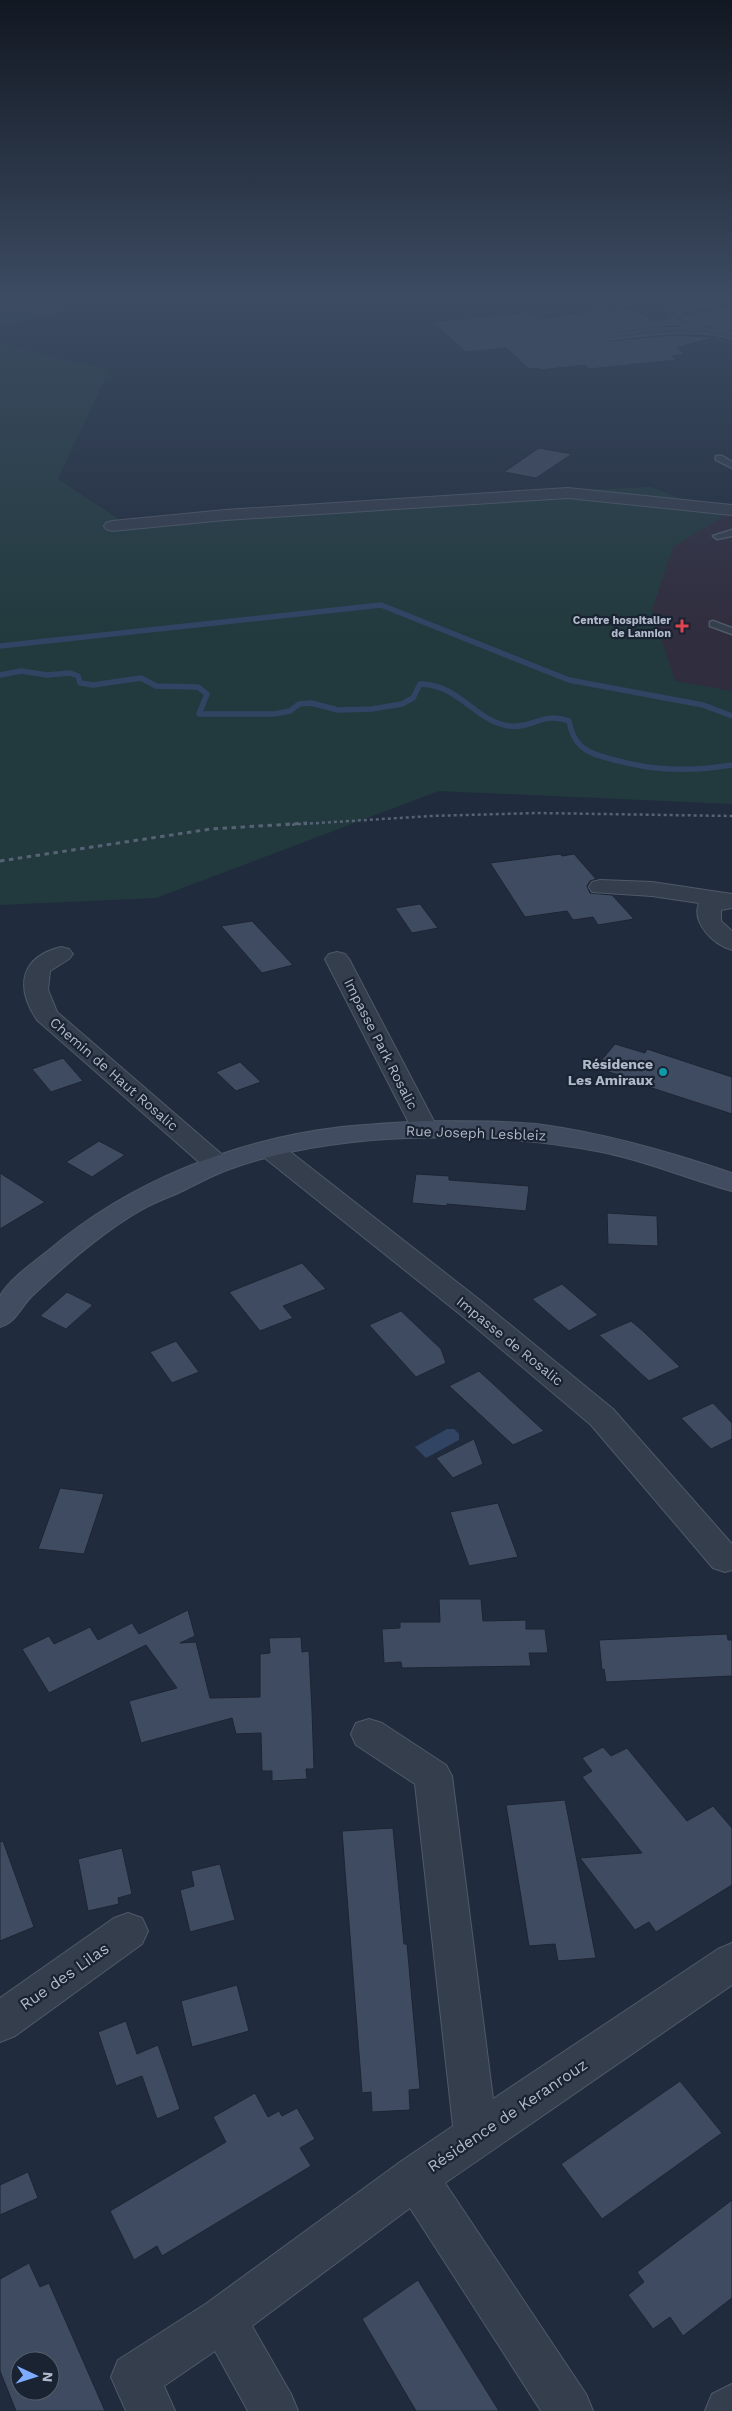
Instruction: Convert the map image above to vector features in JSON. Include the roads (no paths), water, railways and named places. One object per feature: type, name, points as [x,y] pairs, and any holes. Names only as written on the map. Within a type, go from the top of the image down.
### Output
[{"type":"main road","name":"Rue Joseph Lesbleiz","points":[[0,1317],[21,1290],[69,1248],[127,1206],[217,1164],[270,1149],[341,1135],[425,1129],[551,1135],[604,1144],[660,1158],[732,1182]]},
{"type":"street","points":[[112,526],[225,515],[568,493],[732,510]]},
{"type":"street","points":[[600,887],[652,889],[731,901]]},
{"type":"street","points":[[731,901],[710,905],[710,924],[732,943]]},
{"type":"street","name":"Chemin de Haut Rosalic","points":[[62,954],[38,968],[36,990],[46,1014],[217,1164]]},
{"type":"street","name":"Impasse Park Rosalic","points":[[337,959],[425,1129]]},
{"type":"street","name":"Impasse de Rosalic","points":[[270,1149],[471,1308],[602,1417],[725,1559]]},
{"type":"street","points":[[369,1734],[433,1776],[476,2136]]},
{"type":"street","name":"Rue des Lilas","points":[[0,2022],[128,1931]]},
{"type":"street","name":"Résidence de Keranrouz","points":[[569,2411],[415,2177],[732,1962]]},
{"type":"street","points":[[151,2411],[135,2377],[223,2319],[415,2177]]},
{"type":"street","points":[[223,2319],[274,2411]]},
{"type":"street","points":[[729,2411],[732,2408]]},
{"type":"lane","points":[[719,458],[732,466]]},
{"type":"lane","points":[[717,536],[732,533]]},
{"type":"lane","points":[[713,624],[732,631]]},
{"type":"water","points":[[447,1429],[454,1429],[459,1434],[459,1440],[426,1458],[415,1447]]},
{"type":"waterway","points":[[0,646],[381,605],[569,680],[703,705],[732,716]]},
{"type":"waterway","points":[[0,675],[21,671],[47,675],[70,673],[78,676],[80,683],[93,685],[141,678],[156,686],[198,687],[207,694],[199,714],[274,714],[290,711],[299,704],[311,703],[338,710],[372,709],[402,704],[413,698],[420,684],[446,690],[486,717],[497,723],[509,726],[525,725],[552,718],[569,721],[574,737],[583,748],[598,755],[626,763],[671,769],[701,769],[732,765]]},
{"type":"railway","points":[[286,825],[431,816],[538,813],[732,816]]},
{"type":"railway","points":[[0,861],[211,829],[307,823]]},
{"type":"place","name":"Centre hospitalier de Lannion","points":[[682,626]]},
{"type":"place","name":"Résidence Les Amiraux","points":[[663,1072]]}]
